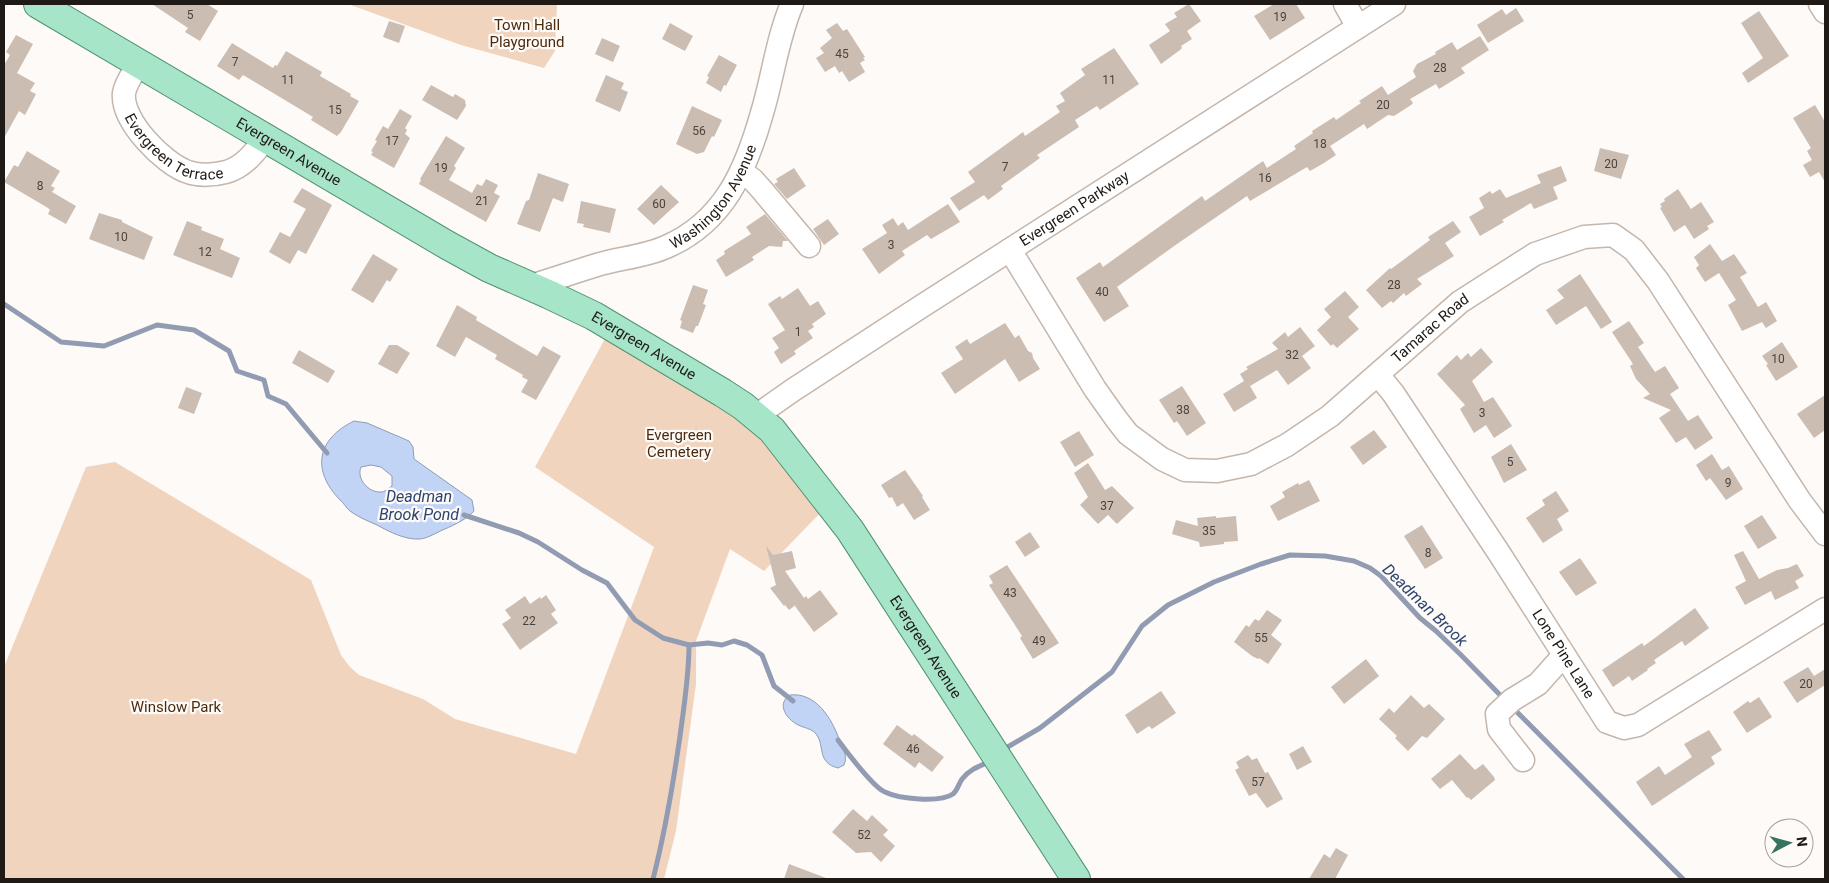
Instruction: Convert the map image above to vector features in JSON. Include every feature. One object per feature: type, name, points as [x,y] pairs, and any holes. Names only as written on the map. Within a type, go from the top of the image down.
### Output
[{"type":"main road","name":"Evergreen Avenue","points":[[38,4],[447,245],[489,268],[594,316],[723,393],[756,416],[772,430],[850,530],[1076,879]]},
{"type":"street","name":"Washington Avenue","points":[[531,286],[600,264],[656,251],[693,233],[710,218],[721,206],[742,172],[760,120],[770,85],[776,51],[792,4]]},
{"type":"street","points":[[1345,4],[1358,27]]},
{"type":"street","name":"Evergreen Parkway","points":[[756,416],[1010,250],[1394,4]]},
{"type":"street","points":[[1820,4],[1825,12]]},
{"type":"street","name":"Evergreen Terrace","points":[[139,63],[124,93],[126,112],[143,137],[165,159],[178,167],[188,172],[200,174],[227,172],[241,166],[266,138]]},
{"type":"street","points":[[742,172],[762,190],[809,246]]},
{"type":"street","name":"Tamarac Road","points":[[1010,250],[1095,389],[1128,434],[1162,459],[1185,470],[1217,471],[1251,464],[1287,445],[1330,416],[1378,376],[1460,302],[1535,254],[1584,237],[1613,236],[1634,250],[1658,281],[1800,501],[1825,534]]},
{"type":"street","name":"Lone Pine Lane","points":[[1378,376],[1392,393],[1489,537],[1607,722],[1624,728],[1638,725],[1825,608]]},
{"type":"street","points":[[1523,760],[1499,729],[1497,714],[1508,704],[1538,684],[1564,655]]},
{"type":"green space","name":"Town Hall Playground","points":[[348,4],[557,4],[555,51],[544,68],[461,45]]},
{"type":"green space","name":"Winslow Park","points":[[607,335],[755,426],[825,508],[764,571],[730,549],[696,641],[696,684],[676,831],[664,879],[4,879],[4,667],[86,467],[115,462],[311,580],[341,655],[359,675],[423,699],[455,719],[576,754],[654,547],[535,467]]},
{"type":"water","name":"Deadman Brook Pond","points":[[354,421],[367,423],[409,441],[413,447],[414,459],[472,500],[474,511],[456,524],[420,539],[398,535],[353,513],[331,489],[322,467],[322,456],[326,446],[342,428]],"holes":[[[371,465],[381,467],[392,476],[392,486],[384,491],[376,492],[368,488],[362,480],[360,472],[361,467]]]},
{"type":"water","points":[[790,695],[808,698],[822,708],[836,731],[844,752],[844,765],[838,768],[827,763],[816,734],[798,725],[788,717],[783,706],[786,698]]},
{"type":"building","points":[[152,4],[207,4],[218,11],[200,41],[185,32],[188,28]]},
{"type":"building","points":[[1189,4],[1201,21],[1187,31],[1192,39],[1161,64],[1149,45],[1170,31],[1165,24],[1177,17],[1174,13]]},
{"type":"building","points":[[1274,4],[1296,4],[1305,18],[1270,40],[1254,16]]},
{"type":"building","points":[[1516,8],[1524,21],[1488,43],[1477,25],[1502,9],[1506,15]]},
{"type":"building","points":[[1759,11],[1789,56],[1748,83],[1742,73],[1763,58],[1741,23]]},
{"type":"building","points":[[389,21],[405,26],[399,43],[383,37]]},
{"type":"building","points":[[670,23],[693,36],[685,51],[662,39]]},
{"type":"building","points":[[837,23],[843,31],[847,29],[865,57],[863,58],[865,60],[860,63],[865,72],[849,82],[842,71],[839,73],[835,66],[825,72],[816,58],[824,53],[820,48],[832,38],[826,30]]},
{"type":"building","points":[[16,35],[33,44],[17,73],[35,83],[30,91],[36,94],[25,115],[19,111],[4,138],[4,65],[10,55],[6,52]]},
{"type":"building","points":[[1480,36],[1489,50],[1461,68],[1465,73],[1439,89],[1436,84],[1410,99],[1413,103],[1394,116],[1388,115],[1367,129],[1364,124],[1330,146],[1336,155],[1324,163],[1310,171],[1307,167],[1250,201],[1247,196],[1177,244],[1117,287],[1129,306],[1104,322],[1076,278],[1100,262],[1103,267],[1202,196],[1205,201],[1263,161],[1267,168],[1296,149],[1294,146],[1313,133],[1312,131],[1334,117],[1336,120],[1361,103],[1359,101],[1382,86],[1388,95],[1416,77],[1413,71],[1417,64],[1436,54],[1435,52],[1452,42],[1457,50]]},
{"type":"building","points":[[602,38],[620,46],[613,62],[595,54]]},
{"type":"building","points":[[232,43],[273,68],[275,65],[277,66],[286,51],[322,72],[320,76],[351,94],[350,96],[359,101],[341,132],[337,136],[311,120],[313,117],[243,75],[239,80],[217,66]]},
{"type":"building","points":[[1114,48],[1139,84],[1100,110],[1097,106],[1075,120],[1079,127],[1037,155],[1040,158],[1001,186],[1003,189],[988,200],[984,195],[959,211],[950,198],[975,182],[968,172],[1023,132],[1025,136],[1060,112],[1056,106],[1065,101],[1060,93],[1085,75],[1081,69]]},
{"type":"building","points":[[719,55],[737,65],[721,92],[706,83],[709,77],[707,76]]},
{"type":"building","points":[[606,75],[624,83],[621,89],[628,92],[620,112],[595,101]]},
{"type":"building","points":[[431,85],[453,97],[455,94],[465,100],[466,106],[457,120],[422,100]]},
{"type":"building","points":[[1815,105],[1825,122],[1825,182],[1819,172],[1810,177],[1803,165],[1812,160],[1807,151],[1811,148],[1793,118]]},
{"type":"building","points":[[692,106],[722,120],[704,152],[697,154],[676,144]]},
{"type":"building","points":[[400,109],[412,116],[405,128],[407,130],[405,134],[410,138],[394,168],[371,155],[373,152],[371,151],[383,126],[388,129]]},
{"type":"building","points":[[446,136],[465,148],[454,166],[456,168],[449,180],[472,193],[477,184],[482,186],[486,179],[498,185],[494,193],[500,196],[486,222],[419,184],[420,179]]},
{"type":"building","points":[[1600,148],[1629,155],[1621,179],[1594,171]]},
{"type":"building","points":[[27,151],[60,171],[51,186],[55,188],[52,192],[76,206],[66,224],[48,214],[50,210],[48,208],[4,182],[14,165],[18,167]]},
{"type":"building","points":[[1561,166],[1567,181],[1553,187],[1558,199],[1534,209],[1531,203],[1480,236],[1469,217],[1484,208],[1479,198],[1490,191],[1492,194],[1500,189],[1506,198],[1541,183],[1537,175]]},
{"type":"building","points":[[794,168],[806,186],[787,199],[774,184],[778,182],[776,179]]},
{"type":"building","points":[[538,173],[569,184],[563,202],[553,198],[540,232],[517,224],[526,201],[529,200]]},
{"type":"building","points":[[661,185],[679,202],[654,225],[637,209]]},
{"type":"building","points":[[302,188],[332,205],[306,254],[298,250],[290,264],[269,252],[280,232],[290,237],[306,209],[293,202]]},
{"type":"building","points":[[1678,189],[1691,209],[1701,202],[1714,222],[1707,226],[1709,229],[1694,239],[1685,225],[1674,232],[1660,208],[1662,207],[1660,204],[1665,201],[1664,199]]},
{"type":"building","points":[[581,201],[616,209],[610,233],[583,227],[584,224],[577,223]]},
{"type":"building","points":[[948,204],[960,222],[931,239],[927,235],[902,251],[905,255],[879,274],[862,249],[887,233],[882,225],[893,218],[898,226],[903,222],[908,230]]},
{"type":"building","points":[[99,213],[122,220],[122,222],[153,237],[144,260],[89,239]]},
{"type":"building","points":[[765,214],[788,241],[783,241],[782,247],[769,246],[752,257],[754,260],[726,277],[716,260],[725,254],[724,251],[751,234],[746,227]]},
{"type":"building","points":[[828,219],[839,234],[824,245],[813,229]]},
{"type":"building","points":[[187,221],[202,227],[201,230],[224,239],[220,249],[240,258],[232,278],[173,255]]},
{"type":"building","points":[[1453,221],[1461,232],[1445,243],[1454,256],[1417,279],[1422,284],[1406,296],[1404,293],[1393,303],[1391,301],[1382,308],[1366,290],[1390,268],[1430,240],[1428,237]]},
{"type":"building","points":[[1710,244],[1722,261],[1734,254],[1747,273],[1740,277],[1758,307],[1766,302],[1777,321],[1766,328],[1762,322],[1742,331],[1728,305],[1736,300],[1719,273],[1705,282],[1696,268],[1699,265],[1694,257]]},
{"type":"building","points":[[373,254],[398,269],[390,282],[387,280],[373,303],[351,290]]},
{"type":"building","points":[[1580,274],[1612,322],[1601,329],[1586,306],[1556,325],[1546,310],[1564,298],[1557,290]]},
{"type":"building","points":[[693,285],[708,290],[703,304],[706,305],[698,326],[696,326],[693,333],[680,328],[682,321],[680,320]]},
{"type":"building","points":[[798,288],[810,306],[818,301],[826,314],[812,324],[814,327],[808,331],[813,338],[794,351],[796,354],[781,364],[774,352],[779,348],[772,338],[785,330],[768,304],[780,296],[782,299]]},
{"type":"building","points":[[1345,291],[1359,307],[1348,317],[1359,329],[1337,348],[1333,344],[1331,346],[1317,330],[1331,317],[1324,309]]},
{"type":"building","points":[[457,305],[477,317],[476,320],[537,356],[543,346],[561,356],[536,400],[521,392],[528,380],[522,377],[523,375],[495,359],[497,355],[466,337],[455,357],[436,346]]},
{"type":"building","points":[[1629,321],[1644,343],[1638,347],[1655,372],[1665,366],[1679,388],[1670,394],[1688,421],[1698,415],[1713,438],[1695,450],[1686,437],[1676,443],[1659,418],[1671,410],[1643,398],[1650,394],[1636,379],[1630,366],[1633,364],[1612,332]]},
{"type":"building","points":[[1005,323],[1015,338],[1019,335],[1028,351],[1032,353],[1040,369],[1019,382],[1005,359],[955,394],[941,373],[963,359],[955,347],[967,339],[970,344]]},
{"type":"building","points":[[1300,327],[1315,346],[1302,356],[1311,368],[1288,385],[1277,370],[1250,386],[1257,398],[1234,412],[1223,394],[1244,381],[1240,374],[1248,369],[1246,367],[1278,349],[1272,343],[1285,332],[1288,337]]},
{"type":"building","points":[[1782,342],[1798,367],[1776,381],[1762,356]]},
{"type":"building","points":[[389,345],[397,345],[410,353],[397,374],[378,364]]},
{"type":"building","points":[[1481,348],[1493,362],[1472,381],[1484,402],[1493,397],[1512,426],[1494,438],[1486,425],[1474,433],[1460,409],[1465,405],[1437,374],[1457,355],[1461,360],[1468,353],[1471,357]]},
{"type":"building","points":[[299,350],[335,371],[328,383],[292,363]]},
{"type":"building","points":[[1182,386],[1206,423],[1187,436],[1177,421],[1174,423],[1159,400]]},
{"type":"building","points":[[186,387],[202,393],[194,414],[178,408]]},
{"type":"building","points":[[1825,395],[1825,430],[1814,438],[1797,414]]},
{"type":"building","points":[[1374,430],[1387,447],[1363,465],[1350,447]]},
{"type":"building","points":[[1079,431],[1094,455],[1075,467],[1060,442]]},
{"type":"building","points":[[1511,444],[1527,470],[1504,483],[1491,457]]},
{"type":"building","points":[[1712,454],[1722,470],[1729,466],[1743,489],[1726,500],[1710,478],[1706,481],[1696,465]]},
{"type":"building","points":[[1088,463],[1105,490],[1112,486],[1134,508],[1117,524],[1108,515],[1098,524],[1080,505],[1088,497],[1074,473]]},
{"type":"building","points":[[905,470],[930,510],[914,520],[903,503],[897,507],[892,497],[889,498],[881,485]]},
{"type":"building","points":[[1309,480],[1320,501],[1278,521],[1270,506],[1285,497],[1282,492],[1298,483],[1299,485]]},
{"type":"building","points":[[1556,491],[1569,511],[1557,519],[1563,530],[1543,543],[1526,518],[1545,505],[1542,500]]},
{"type":"building","points":[[1762,515],[1777,538],[1758,549],[1744,526]]},
{"type":"building","points":[[1216,516],[1216,518],[1236,516],[1238,541],[1200,547],[1199,542],[1172,534],[1176,520],[1198,526],[1197,518]]},
{"type":"building","points":[[1422,525],[1443,558],[1425,569],[1404,536]]},
{"type":"building","points":[[1030,532],[1040,547],[1025,557],[1015,542]]},
{"type":"building","points":[[766,546],[773,555],[792,551],[796,568],[785,571],[804,598],[806,596],[808,599],[820,590],[838,614],[814,632],[795,606],[797,604],[789,610],[784,606],[770,588],[776,585]]},
{"type":"building","points":[[1743,551],[1759,579],[1777,570],[1797,564],[1804,576],[1795,581],[1799,588],[1775,600],[1771,591],[1745,605],[1735,587],[1746,581],[1734,555]]},
{"type":"building","points":[[1580,558],[1597,583],[1576,596],[1559,572]]},
{"type":"building","points":[[1007,565],[1059,643],[1033,659],[1020,638],[1022,636],[989,585],[993,583],[989,576]]},
{"type":"building","points":[[546,595],[556,610],[551,614],[558,623],[520,650],[502,624],[511,618],[505,610],[525,596],[530,604]]},
{"type":"building","points":[[1695,608],[1709,628],[1685,646],[1682,641],[1654,660],[1656,663],[1632,681],[1629,676],[1613,687],[1602,670],[1642,643],[1644,646]]},
{"type":"building","points":[[1267,610],[1282,620],[1271,635],[1282,644],[1268,664],[1252,656],[1234,642],[1246,625],[1249,627],[1255,619],[1259,621]]},
{"type":"building","points":[[1366,659],[1379,676],[1344,704],[1331,687]]},
{"type":"building","points":[[1808,667],[1814,676],[1825,669],[1825,685],[1797,703],[1783,682]]},
{"type":"building","points":[[1161,691],[1176,713],[1152,729],[1149,726],[1137,734],[1125,715]]},
{"type":"building","points":[[1411,695],[1424,708],[1429,704],[1445,719],[1427,738],[1422,736],[1408,751],[1395,738],[1397,736],[1379,719],[1389,708],[1394,713]]},
{"type":"building","points":[[1759,697],[1772,717],[1747,733],[1733,712],[1748,701],[1750,703]]},
{"type":"building","points":[[897,725],[912,736],[914,734],[944,757],[932,772],[919,762],[915,768],[883,744]]},
{"type":"building","points":[[1709,730],[1722,750],[1711,757],[1715,764],[1652,806],[1636,782],[1659,766],[1665,775],[1692,757],[1684,744]]},
{"type":"building","points":[[1303,746],[1312,762],[1297,770],[1289,754]]},
{"type":"building","points":[[1460,754],[1475,770],[1483,764],[1495,780],[1471,800],[1467,798],[1452,780],[1440,789],[1431,779]]},
{"type":"building","points":[[1248,755],[1252,760],[1257,758],[1265,773],[1268,772],[1283,799],[1267,808],[1256,793],[1249,796],[1235,770],[1239,768],[1236,762]]},
{"type":"building","points":[[853,809],[867,821],[872,815],[888,830],[883,835],[895,846],[881,862],[871,852],[856,853],[832,832]]},
{"type":"building","points":[[1336,848],[1348,855],[1335,879],[1309,879],[1324,854],[1330,858]]},
{"type":"building","points":[[789,864],[826,878],[826,879],[784,879]]},
{"type":"waterway","name":"Deadman Brook","points":[[4,304],[61,342],[104,346],[157,325],[194,330],[229,351],[237,371],[264,380],[268,396],[286,404],[327,453]]},
{"type":"waterway","name":"Deadman Brook","points":[[464,515],[519,533],[538,542],[582,570],[607,583],[635,620],[663,638],[689,645],[708,643],[722,645],[734,641],[747,645],[762,655],[774,686],[793,701]]},
{"type":"waterway","name":"Deadman Brook","points":[[1006,748],[1040,728],[1112,672],[1142,626],[1168,605],[1214,582],[1290,555],[1325,556],[1354,561],[1370,568],[1381,576],[1420,618],[1461,655],[1505,700]]},
{"type":"waterway","points":[[653,879],[672,790],[686,691],[689,645]]},
{"type":"waterway","name":"Deadman Brook","points":[[1513,708],[1683,879]]},
{"type":"waterway","name":"Deadman Brook","points":[[838,740],[874,784],[885,792],[900,797],[929,799],[947,797],[955,792],[969,772],[989,762]]},
{"type":"park label","name":"Evergreen Cemetery","points":[[679,444]]}]
